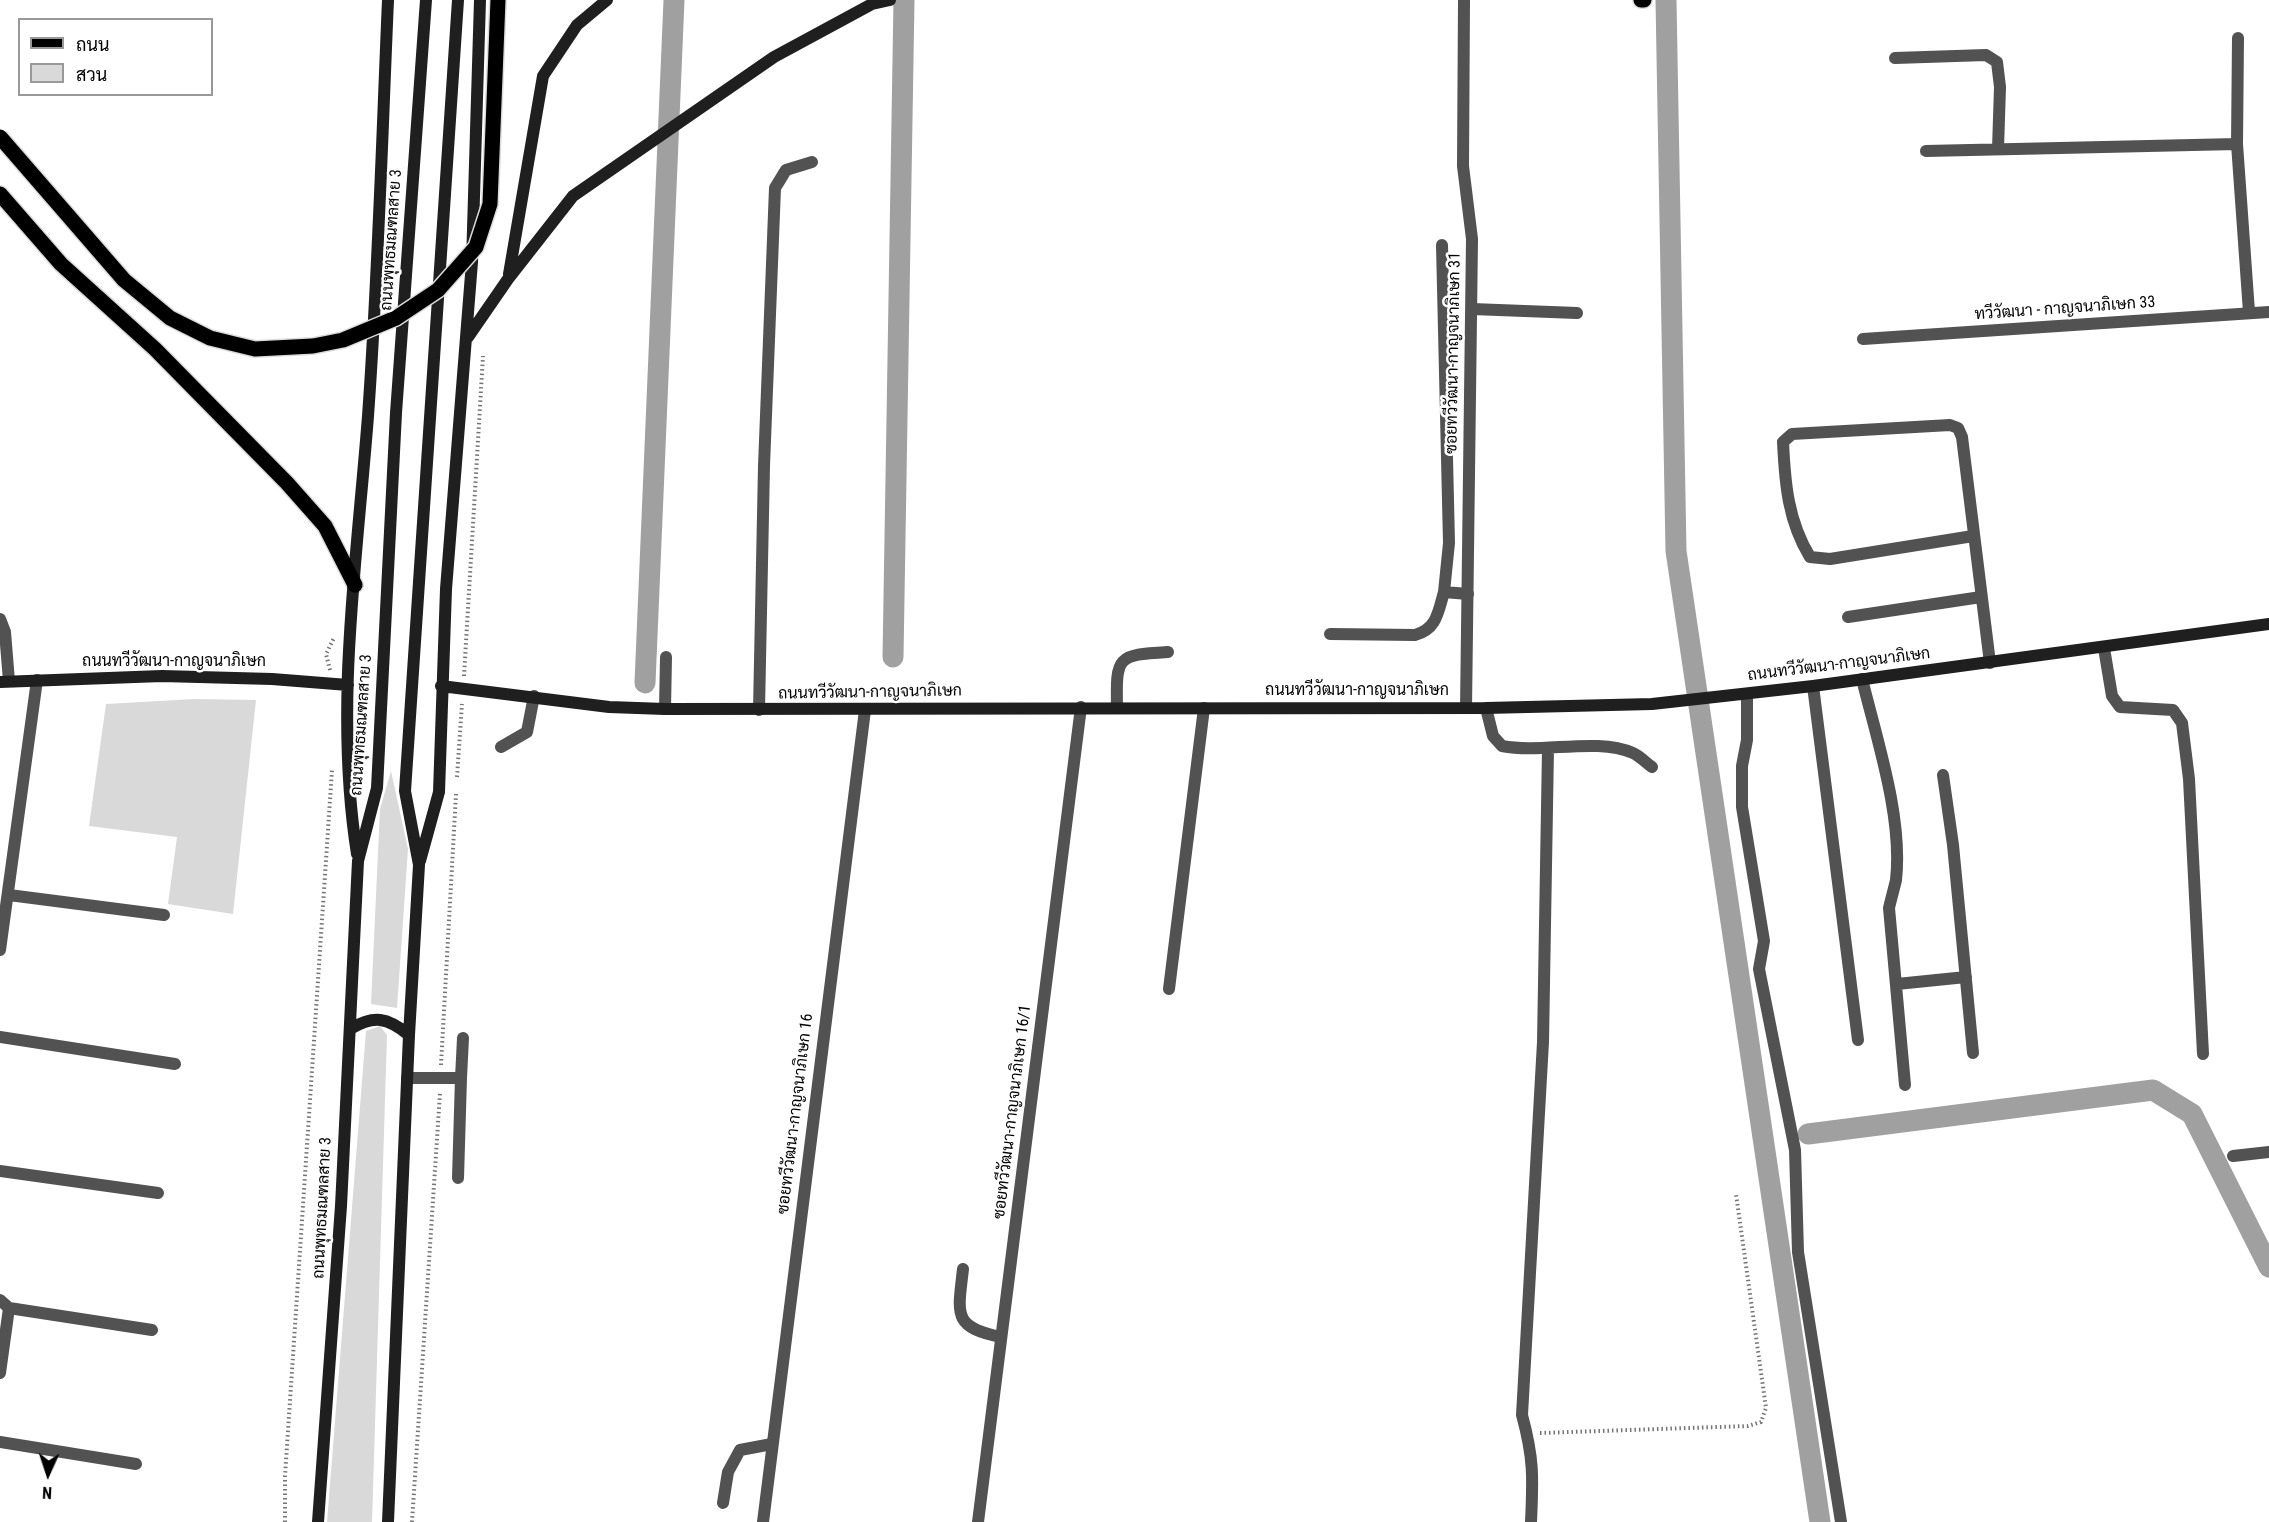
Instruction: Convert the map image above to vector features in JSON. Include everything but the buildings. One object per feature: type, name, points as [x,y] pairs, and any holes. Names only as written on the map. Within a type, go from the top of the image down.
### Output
[{"type":"main road","points":[[358,861],[348,800],[348,685],[372,357],[388,0]]},
{"type":"main road","name":"ถนนพุทธมณฑลสาย 3","points":[[318,1522],[342,1206],[358,861],[377,788],[396,413],[426,0]]},
{"type":"main road","points":[[419,865],[405,791],[458,0]]},
{"type":"main road","points":[[388,1522],[409,1035],[419,865],[439,792],[441,686],[455,460],[472,262],[480,0]]},
{"type":"main road","points":[[0,137],[124,280],[170,318],[210,338],[255,350],[313,346],[343,340],[396,318],[438,290],[476,247],[490,204],[498,0]]},
{"type":"main road","points":[[508,279],[543,76],[577,25],[608,0]]},
{"type":"main road","points":[[466,340],[508,279],[573,196],[774,57],[872,4],[890,0]]},
{"type":"main road","points":[[0,194],[61,264],[155,349],[294,491],[325,526],[355,585]]},
{"type":"main road","name":"ถนนทวีวัฒนา-กาญจนาภิเษก","points":[[441,686],[609,707],[665,709],[865,710],[1081,706],[1486,708],[1652,704],[1813,686],[2269,624]]},
{"type":"main road","name":"ถนนทวีวัฒนา-กาญจนาภิเษก","points":[[5,681],[162,676],[272,679],[348,685]]},
{"type":"main road","points":[[350,1029],[366,1020],[381,1017],[395,1023],[409,1035]]},
{"type":"street","name":"ซอยทวีวัฒนา-กาญจนาภิเษก 31","points":[[1464,0],[1463,166],[1472,239],[1466,708]]},
{"type":"street","points":[[2238,38],[2237,144],[2249,312]]},
{"type":"street","points":[[1895,58],[1986,56],[1997,62],[2000,87],[1998,149]]},
{"type":"street","points":[[1926,151],[2237,144]]},
{"type":"street","points":[[759,710],[765,454],[775,188],[786,170],[812,162]]},
{"type":"street","points":[[1330,634],[1415,635],[1426,632],[1436,619],[1444,592],[1449,543],[1442,245]]},
{"type":"street","points":[[1472,309],[1577,313]]},
{"type":"street","name":"ทวีวัฒนา - กาญจนาภิเษก 33","points":[[1863,339],[2269,312]]},
{"type":"street","points":[[1973,536],[1830,559],[1810,557],[1798,538],[1785,491],[1783,442],[1792,434],[1873,427],[1950,425],[1958,428],[1973,536],[1990,663]]},
{"type":"street","points":[[1444,592],[1468,594]]},
{"type":"street","points":[[1848,617],[1981,597]]},
{"type":"street","points":[[0,619],[5,632],[5,681]]},
{"type":"street","points":[[2104,648],[2112,696],[2120,707],[2173,710],[2182,723],[2189,778],[2203,1054]]},
{"type":"street","points":[[1117,707],[1116,676],[1118,666],[1124,658],[1136,654],[1168,652]]},
{"type":"street","points":[[665,709],[666,657]]},
{"type":"street","points":[[1862,679],[1884,765],[1895,838],[1896,880],[1889,908],[1905,1085]]},
{"type":"street","points":[[0,950],[37,680]]},
{"type":"street","points":[[1813,686],[1858,1040]]},
{"type":"street","points":[[1747,694],[1747,740],[1742,766],[1742,807],[1764,941],[1759,969],[1795,1150],[1798,1252],[1841,1522]]},
{"type":"street","points":[[501,747],[526,732],[534,696]]},
{"type":"street","name":"ซอยทวีวัฒนา-กาญจนาภิเษก 16/1","points":[[978,1522],[1081,706]]},
{"type":"street","points":[[1169,989],[1204,708]]},
{"type":"street","points":[[1486,708],[1493,736],[1502,746],[1548,749],[1616,748],[1635,754],[1652,767]]},
{"type":"street","name":"ซอยทวีวัฒนา-กาญจนาภิเษก 16","points":[[763,1522],[865,710]]},
{"type":"street","points":[[1531,1522],[1534,1466],[1522,1415],[1543,1042],[1548,749]]},
{"type":"street","points":[[1943,776],[1973,1053]]},
{"type":"street","points":[[9,895],[164,915]]},
{"type":"street","points":[[1897,984],[1966,977]]},
{"type":"street","points":[[0,1037],[175,1064]]},
{"type":"street","points":[[458,1178],[463,1038]]},
{"type":"street","points":[[407,1078],[461,1078]]},
{"type":"street","points":[[2233,1156],[2269,1152]]},
{"type":"street","points":[[0,1171],[158,1193]]},
{"type":"street","points":[[963,1269],[960,1300],[962,1320],[970,1329],[1001,1337]]},
{"type":"street","points":[[0,1373],[5,1304],[152,1330]]},
{"type":"street","points":[[0,1442],[136,1464]]},
{"type":"street","points":[[723,1503],[728,1472],[740,1450],[772,1444]]},
{"type":"path","points":[[465,667],[483,356]]},
{"type":"path","points":[[326,654],[334,638]]},
{"type":"path","points":[[412,1522],[441,1077],[450,871],[462,715]]},
{"type":"path","points":[[285,1522],[285,1476],[332,764]]},
{"type":"path","points":[[1527,1433],[1748,1426],[1761,1422],[1766,1408],[1736,1194]]},
{"type":"green space","points":[[194,699],[256,700],[233,914],[168,904],[177,837],[89,826],[106,704]]},
{"type":"green space","points":[[391,771],[408,849],[397,1008],[371,1004],[380,809]]},
{"type":"green space","points":[[380,1026],[387,1035],[372,1522],[327,1522],[366,1031]]},
{"type":"waterway","points":[[645,683],[674,0]]},
{"type":"waterway","points":[[893,657],[904,0]]},
{"type":"waterway","points":[[1666,0],[1676,551],[1820,1522]]},
{"type":"waterway","points":[[1808,1134],[2153,1090],[2192,1114],[2269,1267]]}]
